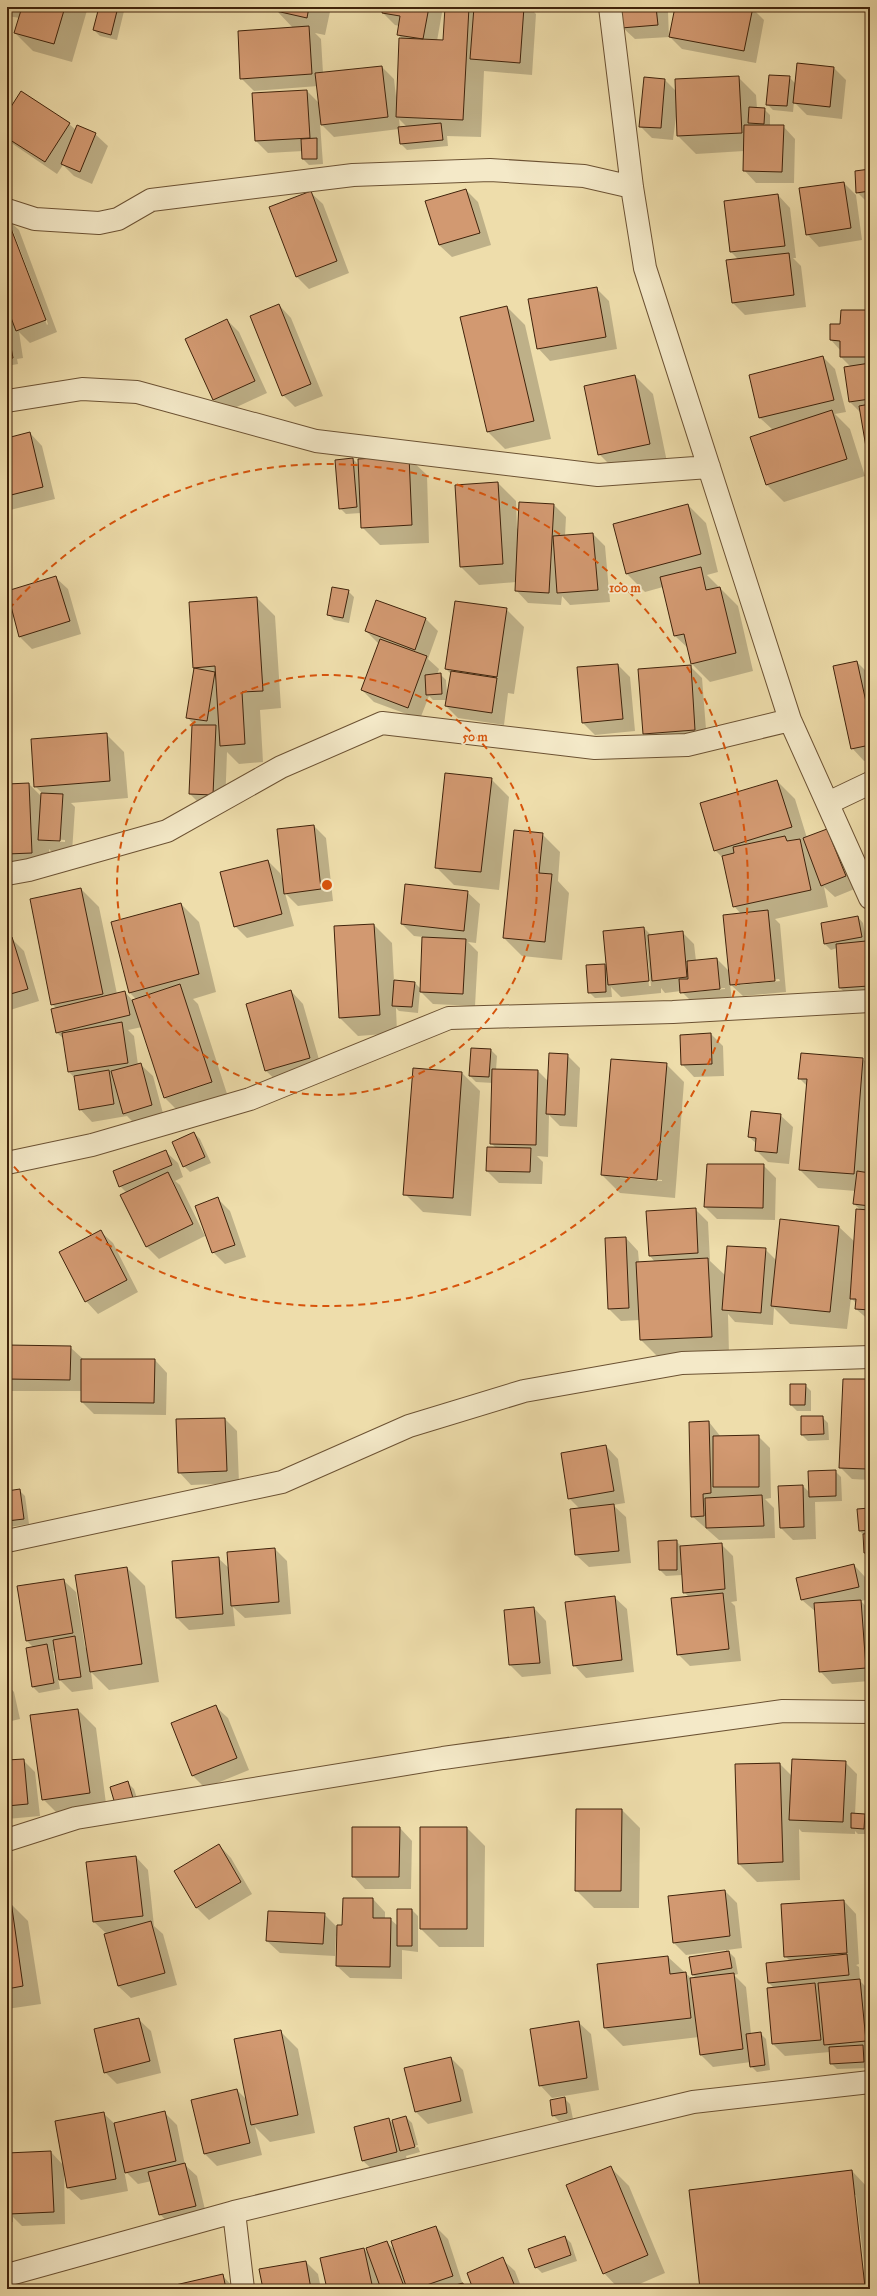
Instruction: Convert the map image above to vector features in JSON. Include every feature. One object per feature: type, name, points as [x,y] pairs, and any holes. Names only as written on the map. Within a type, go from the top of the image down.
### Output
[{"type":"street","points":[[610,7],[632,187],[645,268],[790,720],[870,898]]},
{"type":"street","points":[[7,210],[35,219],[98,223],[118,219],[151,200],[353,175],[490,170],[584,176],[632,187]]},
{"type":"street","points":[[7,401],[82,389],[137,392],[324,442],[598,475],[709,467]]},
{"type":"street","points":[[7,874],[29,870],[167,831],[281,767],[382,723],[596,748],[686,745],[790,720]]},
{"type":"street","points":[[828,803],[870,783]]},
{"type":"street","points":[[7,1163],[92,1145],[250,1099],[449,1018],[673,1012],[870,1001]]},
{"type":"street","points":[[7,1541],[282,1482],[410,1426],[524,1391],[682,1363],[870,1357]]},
{"type":"street","points":[[7,1840],[76,1818],[443,1758],[783,1711],[870,1712]]},
{"type":"street","points":[[7,2275],[234,2212],[693,2102],[870,2082]]},
{"type":"street","points":[[234,2212],[243,2289]]},
{"type":"building","points":[[22,7],[65,7],[54,44],[14,33]]},
{"type":"building","points":[[99,7],[118,7],[111,35],[93,30]]},
{"type":"building","points":[[277,7],[309,7],[307,18],[276,11]]},
{"type":"building","points":[[383,7],[429,7],[423,39],[397,35],[400,16],[382,13]]},
{"type":"building","points":[[445,7],[469,7],[463,120],[396,117],[399,38],[443,40]]},
{"type":"building","points":[[474,7],[524,7],[520,63],[470,59]]},
{"type":"building","points":[[620,7],[656,7],[658,25],[621,28]]},
{"type":"building","points":[[675,7],[753,7],[744,51],[669,37]]},
{"type":"building","points":[[309,26],[312,74],[240,79],[238,31]]},
{"type":"building","points":[[797,63],[834,67],[830,107],[793,103]]},
{"type":"building","points":[[382,66],[388,117],[321,125],[315,73]]},
{"type":"building","points":[[769,75],[790,76],[787,106],[766,105]]},
{"type":"building","points":[[739,76],[742,133],[677,136],[675,79]]},
{"type":"building","points":[[644,77],[665,79],[661,128],[639,127]]},
{"type":"building","points":[[307,90],[310,138],[255,141],[252,93]]},
{"type":"building","points":[[21,91],[70,123],[45,162],[7,138],[7,113]]},
{"type":"building","points":[[749,107],[765,108],[764,124],[748,123]]},
{"type":"building","points":[[441,123],[443,140],[400,144],[398,127]]},
{"type":"building","points":[[77,125],[96,133],[80,172],[61,164]]},
{"type":"building","points":[[744,125],[784,125],[782,172],[743,171]]},
{"type":"building","points":[[317,138],[317,159],[302,159],[301,139]]},
{"type":"building","points":[[870,169],[870,191],[856,193],[855,171]]},
{"type":"building","points":[[844,182],[851,228],[806,235],[799,188]]},
{"type":"building","points":[[466,189],[480,233],[439,245],[425,201]]},
{"type":"building","points":[[311,191],[337,261],[296,277],[269,207]]},
{"type":"building","points":[[868,193],[870,193],[870,213]]},
{"type":"building","points":[[778,194],[785,246],[730,252],[724,201]]},
{"type":"building","points":[[7,218],[46,320],[16,331],[7,307]]},
{"type":"building","points":[[789,253],[794,295],[732,303],[726,260]]},
{"type":"building","points":[[597,287],[606,337],[537,349],[528,299]]},
{"type":"building","points":[[279,304],[311,384],[282,396],[250,316]]},
{"type":"building","points":[[507,306],[534,421],[487,432],[460,317]]},
{"type":"building","points":[[841,310],[870,310],[870,357],[840,357],[840,341],[830,340],[830,324],[840,324]]},
{"type":"building","points":[[227,319],[255,381],[213,400],[185,339]]},
{"type":"building","points":[[7,342],[10,342],[13,358],[7,359]]},
{"type":"building","points":[[823,356],[834,400],[759,418],[749,375]]},
{"type":"building","points":[[870,363],[870,399],[849,402],[844,367]]},
{"type":"building","points":[[635,375],[650,444],[598,455],[584,386]]},
{"type":"building","points":[[870,404],[870,452],[867,453],[859,406]]},
{"type":"building","points":[[832,410],[847,459],[766,485],[750,437]]},
{"type":"building","points":[[30,432],[43,487],[7,496],[7,438]]},
{"type":"building","points":[[409,456],[412,525],[361,528],[358,459]]},
{"type":"building","points":[[353,458],[357,507],[339,509],[335,460]]},
{"type":"building","points":[[498,482],[503,564],[460,567],[455,485]]},
{"type":"building","points":[[519,502],[554,504],[549,593],[515,591]]},
{"type":"building","points":[[688,504],[701,554],[626,574],[613,524]]},
{"type":"building","points":[[593,533],[598,590],[557,593],[553,536]]},
{"type":"building","points":[[701,567],[706,590],[720,587],[736,653],[691,664],[684,634],[674,636],[660,577]]},
{"type":"building","points":[[56,576],[70,621],[19,637],[7,591]]},
{"type":"building","points":[[332,587],[349,590],[343,618],[327,615]]},
{"type":"building","points":[[257,597],[263,691],[242,692],[245,744],[220,746],[215,666],[193,668],[189,602]]},
{"type":"building","points":[[376,600],[426,618],[415,650],[365,631]]},
{"type":"building","points":[[455,601],[507,608],[497,677],[445,669]]},
{"type":"building","points":[[380,639],[427,656],[408,708],[361,690]]},
{"type":"building","points":[[857,661],[870,720],[870,745],[851,749],[833,666]]},
{"type":"building","points":[[618,664],[623,719],[582,723],[577,667]]},
{"type":"building","points":[[691,665],[695,730],[643,734],[638,669]]},
{"type":"building","points":[[194,668],[215,672],[207,721],[186,718]]},
{"type":"building","points":[[451,671],[497,678],[492,713],[445,706]]},
{"type":"building","points":[[441,673],[442,694],[426,695],[425,675]]},
{"type":"building","points":[[192,725],[216,725],[213,795],[189,794]]},
{"type":"building","points":[[107,733],[110,781],[34,787],[31,739]]},
{"type":"building","points":[[445,773],[492,778],[481,872],[435,868]]},
{"type":"building","points":[[777,780],[792,827],[714,851],[700,803]]},
{"type":"building","points":[[29,783],[32,853],[7,854],[7,784]]},
{"type":"building","points":[[41,793],[63,794],[60,841],[38,840]]},
{"type":"building","points":[[314,825],[321,889],[284,894],[277,829]]},
{"type":"building","points":[[827,829],[846,876],[821,886],[803,838]]},
{"type":"building","points":[[514,830],[543,833],[539,873],[552,874],[545,942],[503,938]]},
{"type":"building","points":[[785,836],[787,841],[800,839],[811,890],[733,907],[722,856],[734,853],[733,847]]},
{"type":"building","points":[[268,860],[282,914],[234,927],[220,872]]},
{"type":"building","points":[[405,884],[468,891],[464,931],[401,924]]},
{"type":"building","points":[[81,888],[103,994],[51,1005],[30,899]]},
{"type":"building","points":[[181,903],[199,974],[129,993],[111,922]]},
{"type":"building","points":[[768,910],[775,981],[730,985],[723,915]]},
{"type":"building","points":[[858,916],[862,937],[824,944],[821,923]]},
{"type":"building","points":[[374,924],[380,1015],[339,1018],[334,926]]},
{"type":"building","points":[[644,927],[649,981],[608,985],[603,931]]},
{"type":"building","points":[[683,931],[687,977],[652,981],[648,935]]},
{"type":"building","points":[[12,937],[28,989],[7,995],[7,939]]},
{"type":"building","points":[[422,937],[466,939],[463,994],[420,992]]},
{"type":"building","points":[[866,941],[869,986],[839,988],[836,944]]},
{"type":"building","points":[[717,958],[720,989],[680,993],[679,979],[688,979],[687,961]]},
{"type":"building","points":[[605,964],[606,992],[588,993],[586,965]]},
{"type":"building","points":[[394,980],[415,982],[412,1007],[392,1006]]},
{"type":"building","points":[[180,984],[212,1082],[164,1098],[132,1000]]},
{"type":"building","points":[[291,990],[310,1058],[265,1071],[246,1004]]},
{"type":"building","points":[[125,991],[130,1015],[56,1033],[51,1009]]},
{"type":"building","points":[[122,1022],[128,1063],[68,1072],[62,1033]]},
{"type":"building","points":[[711,1033],[712,1064],[681,1065],[680,1035]]},
{"type":"building","points":[[471,1048],[491,1049],[489,1077],[469,1076]]},
{"type":"building","points":[[549,1053],[568,1054],[565,1115],[546,1114]]},
{"type":"building","points":[[801,1053],[863,1058],[854,1174],[799,1170],[807,1079],[798,1079]]},
{"type":"building","points":[[611,1059],[667,1063],[657,1180],[601,1175]]},
{"type":"building","points":[[141,1063],[152,1105],[123,1114],[111,1071]]},
{"type":"building","points":[[413,1068],[462,1072],[453,1198],[403,1195]]},
{"type":"building","points":[[492,1069],[538,1070],[536,1145],[490,1144]]},
{"type":"building","points":[[109,1070],[114,1104],[79,1110],[74,1076]]},
{"type":"building","points":[[751,1111],[781,1114],[777,1153],[755,1151],[756,1138],[748,1137]]},
{"type":"building","points":[[194,1132],[205,1157],[183,1167],[172,1142]]},
{"type":"building","points":[[487,1147],[531,1148],[530,1172],[486,1171]]},
{"type":"building","points":[[166,1150],[172,1165],[119,1187],[113,1171]]},
{"type":"building","points":[[707,1164],[764,1164],[763,1208],[704,1207]]},
{"type":"building","points":[[857,1171],[870,1173],[870,1206],[853,1204]]},
{"type":"building","points":[[168,1172],[193,1224],[146,1247],[120,1195]]},
{"type":"building","points":[[218,1197],[235,1245],[212,1253],[195,1206]]},
{"type":"building","points":[[696,1208],[698,1253],[649,1256],[646,1211]]},
{"type":"building","points":[[856,1209],[870,1210],[870,1310],[855,1309],[856,1299],[850,1299]]},
{"type":"building","points":[[780,1219],[839,1226],[830,1312],[771,1306]]},
{"type":"building","points":[[101,1230],[127,1280],[85,1302],[59,1252]]},
{"type":"building","points":[[626,1237],[629,1308],[608,1309],[605,1238]]},
{"type":"building","points":[[727,1246],[766,1248],[761,1313],[722,1310]]},
{"type":"building","points":[[708,1258],[712,1337],[640,1340],[636,1262]]},
{"type":"building","points":[[7,1345],[71,1346],[70,1380],[7,1379]]},
{"type":"building","points":[[81,1359],[155,1359],[154,1403],[81,1402]]},
{"type":"building","points":[[843,1379],[870,1379],[870,1451],[867,1451],[867,1469],[839,1468]]},
{"type":"building","points":[[790,1384],[806,1384],[805,1405],[790,1405]]},
{"type":"building","points":[[801,1416],[823,1416],[824,1434],[801,1435]]},
{"type":"building","points":[[225,1418],[227,1471],[178,1473],[176,1419]]},
{"type":"building","points":[[709,1421],[711,1493],[703,1494],[704,1516],[691,1517],[689,1422]]},
{"type":"building","points":[[759,1435],[759,1487],[713,1487],[713,1436]]},
{"type":"building","points":[[606,1445],[614,1491],[568,1499],[561,1453]]},
{"type":"building","points":[[836,1470],[836,1496],[809,1497],[808,1471]]},
{"type":"building","points":[[803,1485],[804,1527],[780,1528],[778,1486]]},
{"type":"building","points":[[20,1489],[24,1519],[7,1521],[7,1491]]},
{"type":"building","points":[[762,1495],[764,1526],[706,1528],[705,1498]]},
{"type":"building","points":[[614,1504],[619,1551],[575,1555],[570,1509]]},
{"type":"building","points":[[870,1508],[870,1530],[859,1531],[857,1509]]},
{"type":"building","points":[[870,1533],[870,1553],[864,1553],[863,1534]]},
{"type":"building","points":[[677,1540],[677,1570],[659,1570],[658,1541]]},
{"type":"building","points":[[722,1543],[725,1589],[683,1593],[680,1546]]},
{"type":"building","points":[[275,1548],[279,1602],[231,1606],[227,1552]]},
{"type":"building","points":[[219,1557],[223,1614],[176,1618],[172,1561]]},
{"type":"building","points":[[854,1564],[859,1587],[801,1600],[796,1578]]},
{"type":"building","points":[[127,1567],[142,1664],[90,1672],[75,1575]]},
{"type":"building","points":[[64,1579],[73,1633],[26,1641],[17,1586]]},
{"type":"building","points":[[723,1593],[729,1649],[677,1655],[671,1598]]},
{"type":"building","points":[[615,1596],[622,1660],[573,1666],[565,1602]]},
{"type":"building","points":[[861,1600],[866,1668],[819,1672],[814,1603]]},
{"type":"building","points":[[534,1607],[540,1663],[509,1665],[504,1610]]},
{"type":"building","points":[[75,1636],[81,1677],[59,1680],[53,1640]]},
{"type":"building","points":[[47,1644],[54,1683],[32,1687],[26,1648]]},
{"type":"building","points":[[216,1705],[237,1758],[192,1776],[171,1723]]},
{"type":"building","points":[[78,1709],[90,1793],[42,1800],[30,1715]]},
{"type":"building","points":[[24,1759],[28,1804],[7,1806],[7,1760]]},
{"type":"building","points":[[792,1759],[846,1761],[843,1822],[789,1820]]},
{"type":"building","points":[[780,1763],[783,1862],[738,1864],[735,1764]]},
{"type":"building","points":[[128,1781],[133,1798],[115,1804],[110,1787]]},
{"type":"building","points":[[576,1809],[622,1809],[621,1891],[575,1891]]},
{"type":"building","points":[[851,1813],[865,1814],[864,1829],[851,1828]]},
{"type":"building","points":[[352,1827],[400,1827],[399,1877],[352,1877]]},
{"type":"building","points":[[420,1827],[467,1827],[467,1929],[420,1929]]},
{"type":"building","points":[[219,1844],[241,1882],[196,1908],[174,1871]]},
{"type":"building","points":[[136,1856],[143,1916],[93,1922],[86,1862]]},
{"type":"building","points":[[725,1890],[730,1936],[673,1943],[668,1896]]},
{"type":"building","points":[[343,1898],[373,1898],[373,1918],[391,1918],[390,1967],[336,1966],[337,1925],[342,1925]]},
{"type":"building","points":[[844,1900],[847,1953],[784,1957],[781,1904]]},
{"type":"building","points":[[11,1901],[23,1986],[7,1989],[7,1902]]},
{"type":"building","points":[[397,1909],[412,1909],[412,1946],[397,1946]]},
{"type":"building","points":[[268,1911],[325,1913],[323,1944],[266,1941]]},
{"type":"building","points":[[151,1921],[165,1973],[118,1986],[104,1934]]},
{"type":"building","points":[[729,1951],[732,1968],[692,1975],[689,1957]]},
{"type":"building","points":[[847,1954],[849,1975],[768,1983],[766,1963]]},
{"type":"building","points":[[668,1956],[670,1974],[686,1972],[691,2018],[604,2028],[597,1964]]},
{"type":"building","points":[[734,1973],[743,2049],[700,2055],[690,1978]]},
{"type":"building","points":[[860,1979],[866,2041],[824,2045],[818,1983]]},
{"type":"building","points":[[815,1983],[821,2040],[772,2044],[767,1988]]},
{"type":"building","points":[[139,2018],[150,2061],[104,2073],[94,2029]]},
{"type":"building","points":[[579,2021],[587,2078],[539,2086],[530,2029]]},
{"type":"building","points":[[281,2030],[298,2115],[251,2125],[234,2039]]},
{"type":"building","points":[[761,2032],[765,2065],[750,2067],[746,2034]]},
{"type":"building","points":[[863,2045],[864,2062],[830,2064],[829,2047]]},
{"type":"building","points":[[451,2057],[461,2101],[415,2112],[404,2068]]},
{"type":"building","points":[[237,2089],[250,2143],[204,2154],[191,2100]]},
{"type":"building","points":[[565,2097],[567,2113],[552,2116],[550,2100]]},
{"type":"building","points":[[165,2111],[176,2161],[125,2173],[114,2123]]},
{"type":"building","points":[[104,2112],[116,2179],[67,2188],[55,2121]]},
{"type":"building","points":[[406,2116],[415,2147],[400,2151],[392,2120]]},
{"type":"building","points":[[389,2118],[397,2152],[362,2161],[354,2127]]},
{"type":"building","points":[[51,2151],[54,2212],[9,2214],[7,2153]]},
{"type":"building","points":[[185,2163],[196,2206],[159,2215],[148,2172]]},
{"type":"building","points":[[611,2166],[648,2255],[603,2274],[566,2185]]},
{"type":"building","points":[[852,2170],[865,2287],[848,2289],[700,2289],[689,2190]]},
{"type":"building","points":[[436,2226],[453,2276],[415,2289],[407,2289],[391,2241]]},
{"type":"building","points":[[565,2236],[571,2255],[535,2268],[528,2249]]},
{"type":"building","points":[[387,2241],[405,2289],[381,2289],[366,2248]]},
{"type":"building","points":[[364,2248],[373,2289],[327,2289],[320,2258]]},
{"type":"building","points":[[503,2257],[516,2289],[473,2289],[467,2273]]},
{"type":"building","points":[[306,2261],[311,2289],[263,2289],[259,2269]]},
{"type":"building","points":[[223,2274],[226,2289],[171,2289],[171,2286]]},
{"type":"building","points":[[463,2283],[464,2289],[440,2289]]}]
